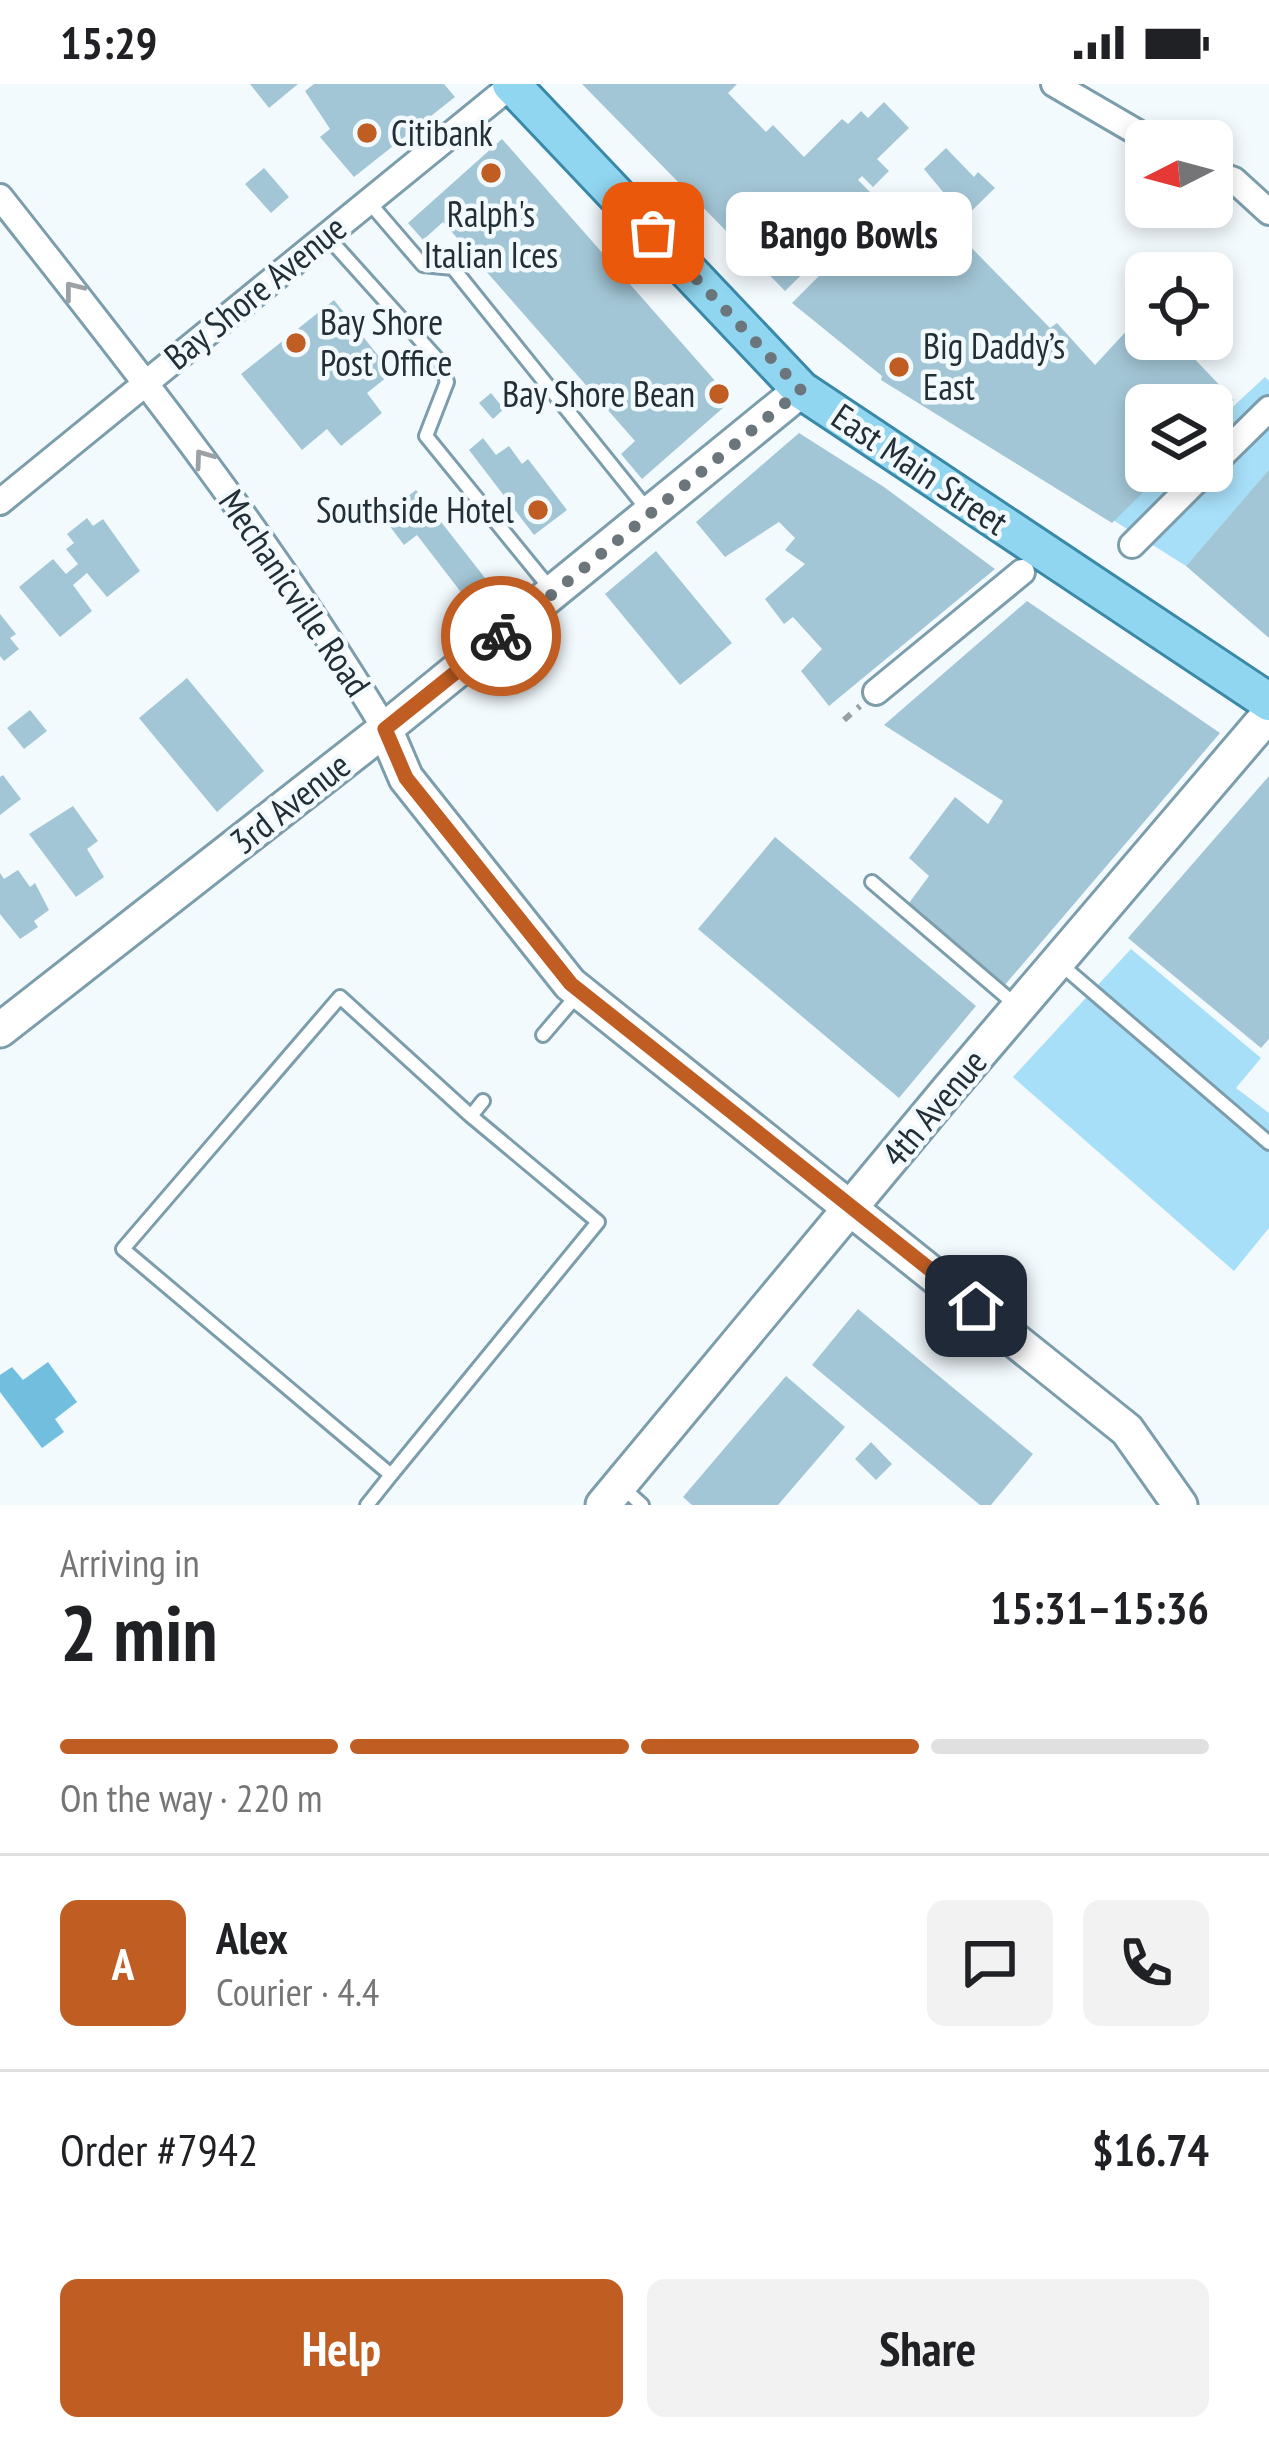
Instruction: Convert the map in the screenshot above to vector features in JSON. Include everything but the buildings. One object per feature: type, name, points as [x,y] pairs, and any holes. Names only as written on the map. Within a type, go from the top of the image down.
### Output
[{"type":"main road","name":"East Main Street","points":[[512,84],[801,390],[1269,702]]},
{"type":"street","name":"Bay Shore Avenue","points":[[0,502],[512,84]]},
{"type":"street","points":[[1054,84],[1125,125]]},
{"type":"street","points":[[1233,180],[1269,212]]},
{"type":"street","name":"Mechanicville Road","points":[[0,197],[146,382],[268,548],[385,729],[406,778],[580,992],[1127,1430],[1180,1505]]},
{"type":"street","name":"3rd Avenue","points":[[0,1030],[385,729],[801,390]]},
{"type":"street","points":[[1233,444],[1269,409]]},
{"type":"street","points":[[1132,545],[1185,492]]},
{"type":"street","points":[[876,692],[1022,572]]},
{"type":"street","name":"4th Avenue","points":[[622,1498],[851,1208],[1269,714]]},
{"type":"lane","points":[[367,200],[423,265],[453,268],[651,514]]},
{"type":"lane","points":[[325,234],[440,362],[448,382],[426,436],[554,593]]},
{"type":"lane","points":[[872,883],[1018,1007]]},
{"type":"lane","points":[[1058,961],[1269,1143]]},
{"type":"lane","points":[[543,1035],[580,992]]},
{"type":"lane","points":[[367,1505],[598,1222],[470,1116],[340,997],[123,1249],[391,1474]]},
{"type":"lane","points":[[470,1116],[483,1101]]},
{"type":"shaded area","points":[[1265,377],[1269,381],[1269,471],[1186,566],[1113,520],[1142,492],[1233,492],[1233,407]]},
{"type":"shaded area","points":[[1131,949],[1261,1058],[1236,1088],[1269,1113],[1269,1228],[1234,1271],[1013,1077]]},
{"type":"shaded area","points":[[48,1362],[77,1402],[55,1419],[64,1432],[42,1448],[0,1392],[0,1375],[12,1367],[23,1380]]},
{"type":"way so far","points":[[501,636],[801,390],[653,233]]},
{"type":"place","name":"Citibank","points":[[367,133]]},
{"type":"place","name":"Ralph's Italian Ices","points":[[491,173]]},
{"type":"place","name":"Bango Bowls","points":[[653,233]]},
{"type":"place","name":"Bay Shore Post Office","points":[[296,343]]},
{"type":"place","name":"Big Daddy’s East","points":[[899,367]]},
{"type":"place","name":"Bay Shore Bean","points":[[719,394]]},
{"type":"place","name":"Southside Hotel","points":[[538,510]]},
{"type":"route","points":[[501,636],[385,729],[406,778],[571,984],[976,1306]]}]
